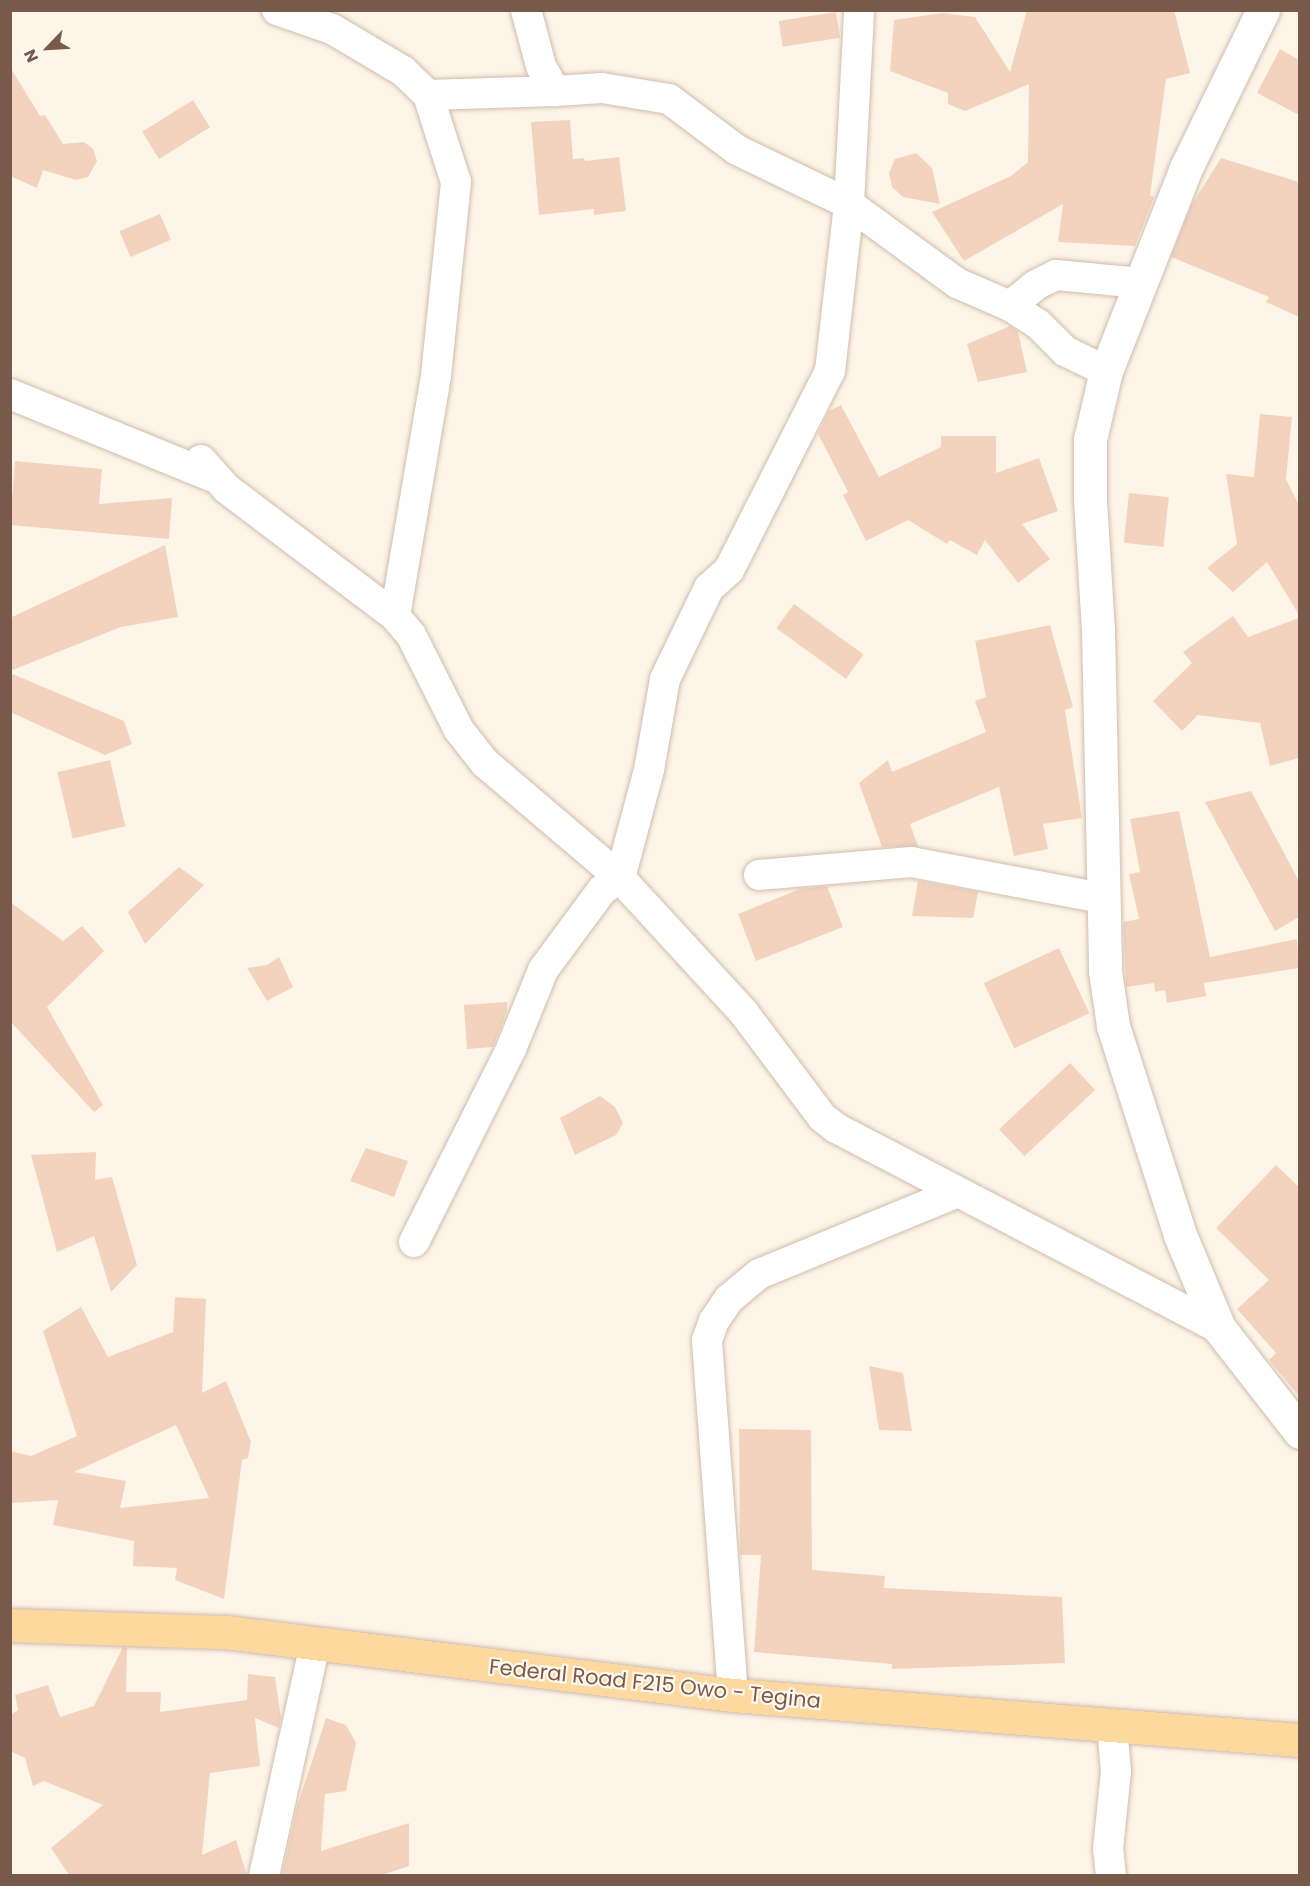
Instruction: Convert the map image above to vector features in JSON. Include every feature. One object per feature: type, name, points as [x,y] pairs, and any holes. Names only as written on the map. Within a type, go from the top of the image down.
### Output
[{"type":"main road","name":"Federal Road F215 Owo - Tegina","points":[[10,1625],[225,1632],[315,1645],[732,1695],[1299,1740]]},
{"type":"street","points":[[277,10],[332,29],[404,71],[428,95],[456,182],[436,376],[395,615]]},
{"type":"street","points":[[526,10],[541,66],[555,91]]},
{"type":"street","points":[[414,1242],[511,1049],[543,970],[602,890],[620,878],[649,770],[665,679],[710,588],[729,570],[830,371],[849,204],[859,10]]},
{"type":"street","points":[[1263,10],[1186,168],[1106,371],[1090,439],[1104,859],[1102,898],[1105,971],[1113,1026],[1180,1235],[1219,1328],[1299,1432]]},
{"type":"street","points":[[428,95],[602,88],[669,99],[737,150],[849,204],[957,283],[1010,306],[1038,324],[1065,351],[1106,371]]},
{"type":"street","points":[[1010,306],[1036,285],[1056,275],[1140,284]]},
{"type":"street","points":[[10,394],[206,468],[395,615],[411,635],[459,730],[485,763],[620,878],[744,1013],[822,1117],[958,1192],[1219,1328]]},
{"type":"street","points":[[759,874],[911,862],[1102,898]]},
{"type":"street","points":[[732,1695],[707,1340],[714,1321],[729,1299],[759,1274],[958,1192]]},
{"type":"street","points":[[264,1875],[315,1645]]},
{"type":"street","points":[[1111,1875],[1108,1848],[1116,1772],[1112,1726]]},
{"type":"building","points":[[1027,10],[1174,10],[1190,73],[1166,79],[1150,195],[1154,197],[1135,246],[1058,242],[1063,204],[964,261],[932,212],[1011,176],[1028,162],[1029,84],[965,111],[948,104],[948,93],[890,71],[894,20],[942,13],[975,17],[1010,72]]},
{"type":"building","points":[[836,12],[840,38],[783,47],[779,21]]},
{"type":"building","points":[[1280,49],[1299,60],[1299,115],[1257,93]]},
{"type":"building","points":[[10,67],[40,116],[45,115],[63,144],[84,142],[93,149],[97,161],[88,177],[76,180],[43,170],[37,188],[10,176]]},
{"type":"building","points":[[193,100],[210,127],[159,159],[142,132]]},
{"type":"building","points":[[570,120],[573,159],[584,158],[585,161],[619,157],[626,211],[594,215],[594,209],[539,215],[531,122]]},
{"type":"building","points":[[916,153],[932,168],[940,204],[903,197],[892,187],[889,173],[895,159]]},
{"type":"building","points":[[1221,158],[1299,182],[1299,317],[1266,302],[1269,297],[1171,257],[1191,206]]},
{"type":"building","points":[[160,214],[171,240],[130,257],[119,231]]},
{"type":"building","points":[[1010,326],[1018,332],[1027,372],[978,382],[967,344]]},
{"type":"building","points":[[841,405],[879,477],[941,447],[941,436],[996,436],[996,473],[1039,458],[1058,511],[1022,524],[1050,559],[1018,583],[985,540],[977,555],[950,540],[947,544],[908,520],[866,541],[843,495],[848,492],[818,434],[829,411]]},
{"type":"building","points":[[1260,414],[1292,417],[1286,479],[1299,505],[1299,615],[1267,562],[1233,592],[1207,568],[1237,544],[1226,474],[1254,477]]},
{"type":"building","points":[[15,461],[102,469],[99,504],[172,498],[169,539],[10,525]]},
{"type":"building","points":[[1129,493],[1169,497],[1164,547],[1124,543]]},
{"type":"building","points":[[165,545],[178,617],[121,627],[10,671],[10,618]]},
{"type":"building","points":[[794,604],[864,655],[846,679],[776,628]]},
{"type":"building","points":[[1233,616],[1248,637],[1299,618],[1299,758],[1270,766],[1260,723],[1198,715],[1182,731],[1153,701],[1192,663],[1183,652]]},
{"type":"building","points":[[1050,625],[1073,707],[1065,710],[1082,818],[1043,824],[1048,849],[1014,856],[999,787],[910,824],[918,846],[882,847],[859,783],[888,760],[892,772],[986,732],[975,701],[986,697],[975,641]]},
{"type":"building","points":[[10,673],[124,721],[132,744],[105,755],[10,712]]},
{"type":"building","points":[[110,760],[125,826],[73,838],[57,772]]},
{"type":"building","points":[[1251,791],[1299,881],[1299,917],[1275,931],[1205,802]]},
{"type":"building","points":[[1179,811],[1210,957],[1297,939],[1299,968],[1204,983],[1206,996],[1167,1003],[1165,990],[1155,992],[1154,983],[1126,987],[1123,922],[1139,919],[1129,874],[1140,872],[1130,819]]},
{"type":"building","points":[[179,867],[204,885],[145,944],[128,912]]},
{"type":"building","points":[[918,881],[978,892],[973,918],[912,916]]},
{"type":"building","points":[[827,886],[843,927],[756,961],[738,914],[800,889]]},
{"type":"building","points":[[10,902],[63,941],[82,926],[104,951],[47,1007],[103,1105],[94,1112],[10,1021]]},
{"type":"building","points":[[1059,948],[1089,1013],[1014,1048],[984,983]]},
{"type":"building","points":[[279,957],[293,987],[267,1001],[247,968],[267,965]]},
{"type":"building","points":[[507,1002],[507,1012],[493,1047],[467,1049],[464,1005]]},
{"type":"building","points":[[1070,1063],[1095,1090],[1024,1156],[999,1129]]},
{"type":"building","points":[[600,1096],[615,1107],[623,1123],[616,1135],[575,1155],[560,1118]]},
{"type":"building","points":[[366,1148],[408,1161],[394,1197],[350,1181]]},
{"type":"building","points":[[96,1152],[95,1180],[112,1177],[137,1265],[111,1292],[94,1236],[57,1252],[31,1155]]},
{"type":"building","points":[[1276,1165],[1299,1187],[1299,1396],[1269,1360],[1276,1353],[1237,1309],[1269,1280],[1216,1228]]},
{"type":"building","points":[[175,1297],[206,1299],[202,1393],[226,1381],[251,1442],[248,1458],[242,1460],[224,1599],[175,1580],[177,1568],[133,1566],[134,1541],[53,1525],[58,1500],[10,1503],[10,1451],[31,1456],[77,1436],[43,1331],[81,1307],[108,1357],[173,1332]],"holes":[[[176,1425],[209,1498],[120,1508],[126,1481],[74,1472]]]},
{"type":"building","points":[[869,1366],[903,1373],[912,1431],[879,1430]]},
{"type":"building","points":[[739,1429],[811,1430],[812,1570],[885,1576],[884,1588],[1062,1597],[1065,1663],[892,1669],[892,1664],[754,1652],[761,1555],[740,1555]]},
{"type":"building","points":[[123,1647],[127,1648],[126,1692],[161,1692],[160,1712],[247,1700],[248,1674],[275,1677],[281,1718],[279,1728],[255,1718],[260,1766],[210,1773],[202,1855],[236,1840],[247,1875],[69,1875],[51,1848],[103,1805],[44,1781],[33,1786],[25,1758],[10,1751],[10,1715],[18,1710],[15,1695],[48,1685],[60,1717],[94,1706]]},
{"type":"building","points":[[326,1718],[346,1725],[356,1743],[346,1791],[325,1794],[321,1851],[409,1823],[409,1866],[382,1875],[282,1875],[297,1807]]}]
